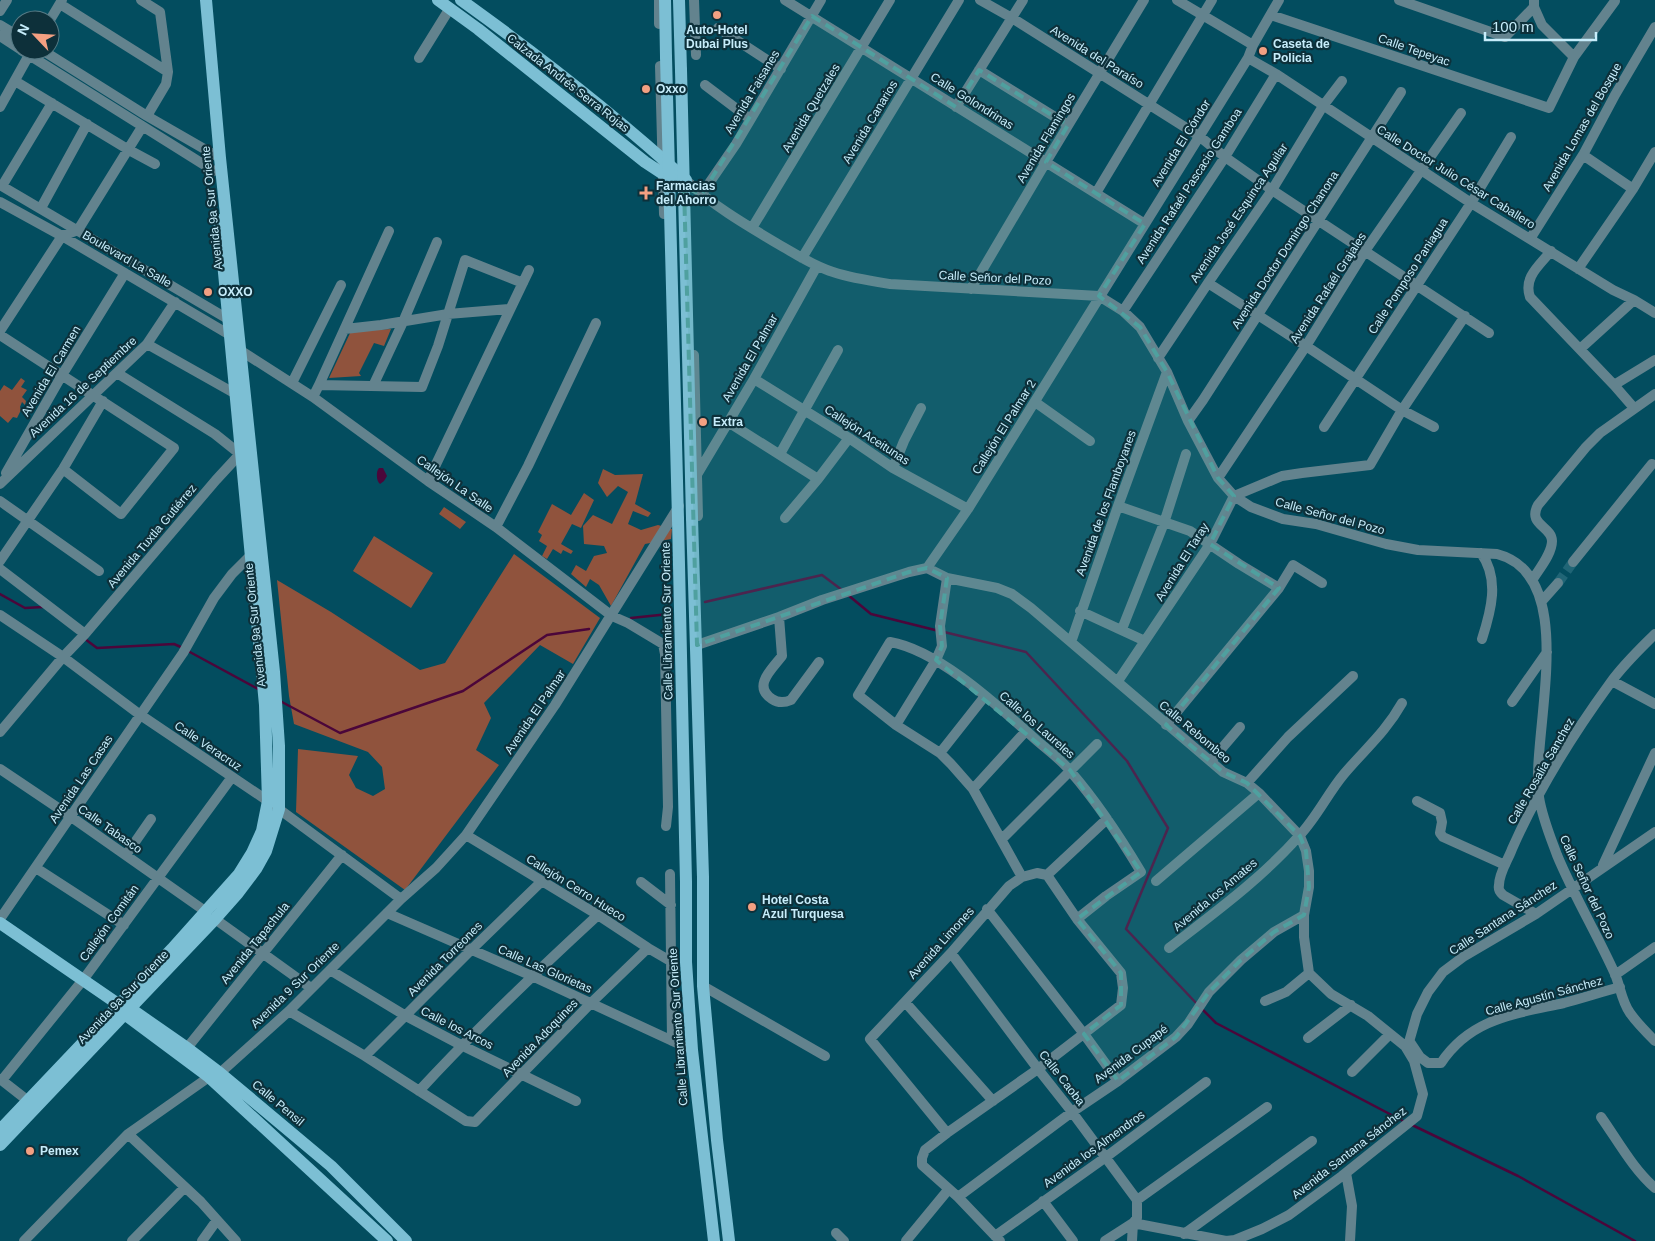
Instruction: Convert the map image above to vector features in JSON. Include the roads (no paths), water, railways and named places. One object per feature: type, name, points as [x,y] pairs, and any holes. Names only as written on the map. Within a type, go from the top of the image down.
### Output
[{"type":"main road","name":"Avenida 9a Sur Oriente","points":[[0,1145],[125,1009],[172,950],[210,915],[238,893],[256,869],[266,851],[279,809],[280,780],[250,505],[220,188],[198,0]]},
{"type":"main road","name":"Avenida 9a Sur Oriente","points":[[206,0],[216,156],[214,171],[220,188]]},
{"type":"main road","name":"Calzada Andrés Serra Rojas","points":[[438,0],[478,29],[662,174],[691,188]]},
{"type":"main road","name":"Calzada Andrés Serra Rojas","points":[[461,0],[517,41],[662,158],[691,188]]},
{"type":"main road","name":"Calle Libramiento Sur Oriente","points":[[665,0],[679,552],[686,962],[692,1050],[714,1241]]},
{"type":"main road","points":[[679,0],[703,877],[703,986],[717,1140],[729,1241]]},
{"type":"main road","points":[[478,29],[487,18]]},
{"type":"main road","name":"Avenida 9a Sur Oriente","points":[[235,336],[234,393],[240,454],[250,505],[250,556],[267,672]]},
{"type":"main road","name":"Avenida 9a Sur Oriente","points":[[210,915],[252,853],[262,831],[268,801],[271,706]]},
{"type":"main road","name":"Calle Pensil","points":[[0,924],[125,1009],[331,1166],[406,1241]]},
{"type":"main road","name":"Avenida 9a Sur Oriente","points":[[0,1130],[27,1100],[125,1009]]},
{"type":"main road","name":"Calle Pensil","points":[[125,1009],[187,1048],[387,1241]]},
{"type":"street","points":[[0,11],[7,0]]},
{"type":"street","points":[[141,0],[160,12],[168,72],[166,84],[148,116]]},
{"type":"street","points":[[659,0],[662,174],[677,514]]},
{"type":"street","points":[[684,0],[698,474],[698,550],[694,569]]},
{"type":"street","points":[[694,0],[696,55]]},
{"type":"street","name":"Calle Golondrinas","points":[[785,0],[1145,224]]},
{"type":"street","name":"Avenida Faisanes","points":[[691,188],[736,144],[821,0]]},
{"type":"street","name":"Avenida Quetzales","points":[[752,228],[890,0]]},
{"type":"street","name":"Avenida Canarios","points":[[802,258],[959,0]]},
{"type":"street","name":"Avenida del Paraíso","points":[[980,0],[1012,18],[1199,136],[1224,157],[1319,222],[1489,333]]},
{"type":"street","points":[[956,107],[1023,0]]},
{"type":"street","name":"Avenida Flamingos","points":[[971,289],[1144,0]]},
{"type":"street","points":[[1177,0],[1253,45]]},
{"type":"street","points":[[1096,193],[1212,0]]},
{"type":"street","name":"Avenida El Cóndor","points":[[1099,296],[1248,58],[1253,45],[1279,0]]},
{"type":"street","points":[[1399,0],[1504,37],[1534,4],[1542,26],[1574,57],[1615,1]]},
{"type":"street","points":[[61,2],[168,72]]},
{"type":"street","points":[[419,58],[450,8]]},
{"type":"street","name":"Calle Tepeyac","points":[[1270,15],[1549,108],[1574,57]]},
{"type":"street","name":"Avenida Lomas del Bosque","points":[[1530,239],[1583,155],[1615,95],[1655,27]]},
{"type":"street","points":[[718,28],[781,69]]},
{"type":"street","name":"Calle Doctor Julio César Caballero","points":[[1248,58],[1276,74],[1471,203],[1613,290],[1655,313]]},
{"type":"street","points":[[0,107],[15,81],[21,60]]},
{"type":"street","points":[[37,60],[214,171]]},
{"type":"street","points":[[58,60],[216,156]]},
{"type":"street","points":[[979,70],[1068,125]]},
{"type":"street","name":"Avenida Rafaél Pascacio Gamboa","points":[[1123,311],[1276,74]]},
{"type":"street","points":[[15,81],[155,164]]},
{"type":"street","name":"Avenida José Esquinca Aguilar","points":[[1158,358],[1272,190],[1323,106],[1342,81]]},
{"type":"street","points":[[705,85],[750,119]]},
{"type":"street","name":"Avenida Doctor Domingo Chanona","points":[[1188,421],[1204,400],[1401,92]]},
{"type":"street","points":[[1,186],[52,103]]},
{"type":"street","name":"Avenida Rafaél Grajales","points":[[1218,478],[1306,346],[1365,251],[1461,113]]},
{"type":"street","points":[[41,208],[87,124]]},
{"type":"street","points":[[0,331],[62,236],[78,230],[142,127]]},
{"type":"street","name":"Calle Pomposo Paniagua","points":[[1324,427],[1471,203],[1511,137]]},
{"type":"street","points":[[1578,269],[1633,189],[1655,152]]},
{"type":"street","points":[[1583,155],[1633,189]]},
{"type":"street","name":"Boulevard La Salle","points":[[1,186],[78,230],[235,336]]},
{"type":"street","name":"Calle Señor del Pozo","points":[[691,188],[802,258],[832,272],[890,284],[1099,296],[1123,311],[1140,327],[1167,372],[1188,421],[1218,478],[1234,496],[1251,507],[1283,519],[1316,524],[1386,544],[1418,550],[1508,557],[1519,564],[1533,579],[1542,602],[1548,651],[1539,768],[1539,796],[1549,833],[1572,889],[1615,975],[1629,1012],[1642,1029],[1655,1041]]},
{"type":"street","name":"Boulevard La Salle","points":[[0,202],[235,336]]},
{"type":"street","points":[[313,397],[389,231]]},
{"type":"street","points":[[373,386],[437,242]]},
{"type":"street","points":[[1551,251],[1529,278],[1527,288],[1530,297],[1634,408]]},
{"type":"street","points":[[319,385],[422,386],[465,260],[523,282]]},
{"type":"street","name":"Avenida El Palmar","points":[[688,487],[698,474],[754,379],[817,266]]},
{"type":"street","points":[[428,481],[529,270]]},
{"type":"street","name":"Avenida El Carmen","points":[[0,483],[125,273]]},
{"type":"street","points":[[1208,283],[1402,410],[1434,427]]},
{"type":"street","points":[[292,383],[341,285]]},
{"type":"street","name":"Callejón El Palmar 2","points":[[928,568],[968,509],[1099,296]]},
{"type":"street","points":[[1580,349],[1634,300]]},
{"type":"street","name":"Avenida 16 de Septiembre","points":[[0,483],[147,344],[175,302]]},
{"type":"street","points":[[345,329],[448,314],[509,309]]},
{"type":"street","points":[[1234,496],[1282,476],[1370,465],[1402,410],[1465,316]]},
{"type":"street","points":[[496,527],[528,466],[596,323]]},
{"type":"street","points":[[0,335],[174,448],[121,514],[63,470]]},
{"type":"street","name":"Callejón La Salle","points":[[235,336],[292,383],[428,481],[496,527],[617,620],[663,644],[665,654],[668,807],[666,826]]},
{"type":"street","points":[[147,344],[234,393]]},
{"type":"street","points":[[780,454],[838,350]]},
{"type":"street","points":[[1614,385],[1655,360]]},
{"type":"street","name":"Avenida de los Flamboyanes","points":[[1071,642],[1080,611],[1167,372]]},
{"type":"street","points":[[117,373],[215,434],[240,454]]},
{"type":"street","name":"Callejón Aceitunas","points":[[754,379],[849,438],[893,468],[968,509]]},
{"type":"street","points":[[1533,579],[1548,554],[1552,542],[1550,535],[1536,518],[1534,511],[1586,447],[1600,433],[1655,394]]},
{"type":"street","points":[[0,561],[63,470],[103,401]]},
{"type":"street","points":[[1035,402],[1090,441]]},
{"type":"street","points":[[893,468],[921,408]]},
{"type":"street","points":[[728,422],[818,479]]},
{"type":"street","points":[[786,518],[849,438]]},
{"type":"street","name":"Avenida Tuxtla Gutiérrez","points":[[63,657],[240,454]]},
{"type":"street","points":[[1122,629],[1164,523],[1186,454]]},
{"type":"street","points":[[1573,562],[1652,464]]},
{"type":"street","name":"Avenida El Taray","points":[[1118,681],[1210,544],[1234,496]]},
{"type":"street","points":[[0,501],[99,571]]},
{"type":"street","points":[[1118,506],[1190,531],[1279,588]]},
{"type":"street","name":"Avenida El Palmar","points":[[387,913],[436,868],[466,835],[617,620],[677,514]]},
{"type":"street","points":[[1481,554],[1489,568],[1492,589],[1491,610],[1482,639]]},
{"type":"street","name":"Avenida Las Casas","points":[[0,919],[183,652],[214,598],[232,574],[250,556]]},
{"type":"street","points":[[1166,725],[1279,588],[1293,565],[1322,583]]},
{"type":"street","points":[[697,645],[779,617],[802,607],[909,572],[928,568]]},
{"type":"street","name":"Calle Rebombeo","points":[[928,568],[947,578],[997,588],[1012,594],[1118,681],[1166,725],[1193,740],[1223,772],[1248,783],[1260,793],[1300,836],[1306,851],[1310,871],[1304,915],[1306,957],[1309,973]]},
{"type":"street","points":[[0,569],[84,635]]},
{"type":"street","points":[[947,578],[940,626],[942,646],[936,660],[896,725],[940,753],[973,789],[1022,877]]},
{"type":"street","points":[[1542,602],[1558,583]]},
{"type":"street","points":[[1080,611],[1145,641]]},
{"type":"street","name":"Calle Veracruz","points":[[0,615],[63,657],[139,714],[268,801],[401,900]]},
{"type":"street","points":[[779,617],[782,656],[765,679],[762,686],[764,692],[780,703],[791,700],[819,662]]},
{"type":"street","name":"Calle Rosalia Sanchez","points":[[1536,914],[1503,895],[1499,890],[1498,883],[1505,865],[1524,822],[1573,738],[1612,681],[1655,634]]},
{"type":"street","name":"Calle los Laureles","points":[[896,725],[858,695],[890,642],[905,644],[936,660],[985,696],[1070,770],[1107,819],[1141,872],[1077,919]]},
{"type":"street","points":[[1512,702],[1548,651]]},
{"type":"street","points":[[0,732],[63,657]]},
{"type":"street","points":[[1248,783],[1288,737],[1353,676]]},
{"type":"street","points":[[1612,681],[1655,704]]},
{"type":"street","points":[[940,753],[985,696]]},
{"type":"street","name":"Avenida los Amates","points":[[1169,948],[1248,886],[1300,836],[1344,774],[1372,745],[1392,720],[1402,703]]},
{"type":"street","points":[[1211,761],[1240,727]]},
{"type":"street","points":[[973,789],[1026,731]]},
{"type":"street","points":[[1002,840],[1097,744]]},
{"type":"street","points":[[1601,868],[1618,837],[1655,753]]},
{"type":"street","name":"Calle Tabasco","points":[[0,769],[158,877],[311,988]]},
{"type":"street","name":"Callejón Comitán","points":[[1,1080],[83,980],[232,777]]},
{"type":"street","points":[[1156,880],[1260,793]]},
{"type":"street","points":[[1417,800],[1440,813],[1442,822],[1440,833],[1443,837],[1505,865]]},
{"type":"street","points":[[126,855],[151,819]]},
{"type":"street","points":[[998,1239],[958,1197],[922,1166],[922,1158],[925,1150],[947,1133],[1038,1069],[1120,1005],[1123,988],[1121,973],[1042,874],[1107,819]]},
{"type":"street","name":"Calle Santana Sánchez","points":[[1407,1044],[1417,1014],[1428,992],[1443,972],[1463,957],[1536,914],[1655,832]]},
{"type":"street","name":"Callejón Cerro Hueco","points":[[466,835],[672,962]]},
{"type":"street","name":"Avenida Tapachula","points":[[187,1048],[342,855]]},
{"type":"street","points":[[36,868],[124,925]]},
{"type":"street","points":[[670,874],[672,1041]]},
{"type":"street","name":"Avenida Limones","points":[[947,1133],[870,1039],[951,953],[1009,886],[1022,877],[1042,874]]},
{"type":"street","name":"Avenida Torreones","points":[[365,1056],[470,950],[542,881]]},
{"type":"street","points":[[641,882],[671,906]]},
{"type":"street","points":[[988,909],[1118,1081]]},
{"type":"street","name":"Calle Las Glorietas","points":[[387,913],[532,976],[692,1050]]},
{"type":"street","name":"Avenida 9 Sur Oriente","points":[[24,1241],[128,1134],[214,1075],[289,1011],[387,913]]},
{"type":"street","points":[[289,1011],[365,1056],[419,1092],[461,1045],[598,915]]},
{"type":"street","name":"Avenida Cupapé","points":[[958,1197],[1072,1112],[1118,1081],[1176,1036],[1188,1024],[1209,992],[1241,960],[1274,932],[1304,915]]},
{"type":"street","points":[[1615,975],[1655,947]]},
{"type":"street","name":"Avenida Adoquines","points":[[419,1092],[471,1123],[475,1122],[591,1003],[648,948]]},
{"type":"street","name":"Calle Caoba","points":[[951,953],[1137,1200]]},
{"type":"street","name":"Calle los Arcos","points":[[330,970],[406,1016],[576,1101]]},
{"type":"street","points":[[1265,1001],[1286,992],[1309,973],[1331,994],[1351,1005],[1390,1034],[1407,1044]]},
{"type":"street","points":[[703,986],[825,1056]]},
{"type":"street","name":"Calle Agustín Sánchez","points":[[1407,1044],[1428,1063],[1441,1063],[1451,1048],[1483,1025],[1506,1016],[1620,988]]},
{"type":"street","points":[[905,1002],[993,1101]]},
{"type":"street","points":[[1308,1038],[1351,1005]]},
{"type":"street","points":[[1352,1072],[1390,1034]]},
{"type":"street","name":"Avenida Santana Sánchez","points":[[1133,1223],[1226,1241],[1235,1240],[1262,1229],[1289,1214],[1346,1173],[1417,1116],[1423,1094],[1414,1060],[1407,1044]]},
{"type":"street","points":[[1,1080],[27,1100]]},
{"type":"street","name":"Avenida los Almendros","points":[[998,1239],[1043,1201],[1106,1157],[1206,1082]]},
{"type":"street","points":[[1105,1241],[1133,1223],[1137,1218],[1137,1200],[1267,1107]]},
{"type":"street","points":[[1601,1117],[1647,1182],[1655,1188]]},
{"type":"street","points":[[128,1134],[185,1187],[236,1241]]},
{"type":"street","points":[[1184,1234],[1312,1141]]},
{"type":"street","points":[[1346,1173],[1352,1206],[1350,1241]]},
{"type":"street","points":[[132,1241],[185,1187]]},
{"type":"street","points":[[906,1241],[948,1190]]},
{"type":"street","points":[[1043,1201],[1072,1241]]},
{"type":"street","points":[[202,1241],[217,1220]]},
{"type":"street","points":[[1132,1241],[1133,1223]]},
{"type":"street","points":[[836,1233],[844,1241]]},
{"type":"waterway","points":[[705,602],[822,575],[842,590]]},
{"type":"waterway","points":[[0,594],[25,608],[43,607]]},
{"type":"waterway","points":[[848,595],[871,614],[939,631]]},
{"type":"waterway","points":[[631,618],[669,614]]},
{"type":"waterway","points":[[280,701],[340,733],[463,691],[547,635],[589,629]]},
{"type":"waterway","points":[[944,632],[1026,652],[1127,761],[1168,828],[1126,929],[1197,1004]]},
{"type":"waterway","points":[[85,639],[97,648],[174,644],[183,648]]},
{"type":"waterway","points":[[188,651],[260,690]]},
{"type":"waterway","points":[[1201,1008],[1216,1023],[1405,1122]]},
{"type":"waterway","points":[[1410,1124],[1518,1176],[1635,1241]]},
{"type":"tunnel","points":[[1558,583],[1573,562]]},
{"type":"place","name":"Auto-Hotel Dubai Plus","points":[[717,15]]},
{"type":"place","name":"Caseta de Policia","points":[[1263,51]]},
{"type":"place","name":"Oxxo","points":[[646,89]]},
{"type":"place","name":"Farmacias del Ahorro","points":[[646,193]]},
{"type":"place","name":"OXXO","points":[[208,292]]},
{"type":"place","name":"Extra","points":[[703,422]]},
{"type":"place","name":"Hotel Costa Azul Turquesa","points":[[752,907]]},
{"type":"place","name":"Pemex","points":[[30,1151]]}]
